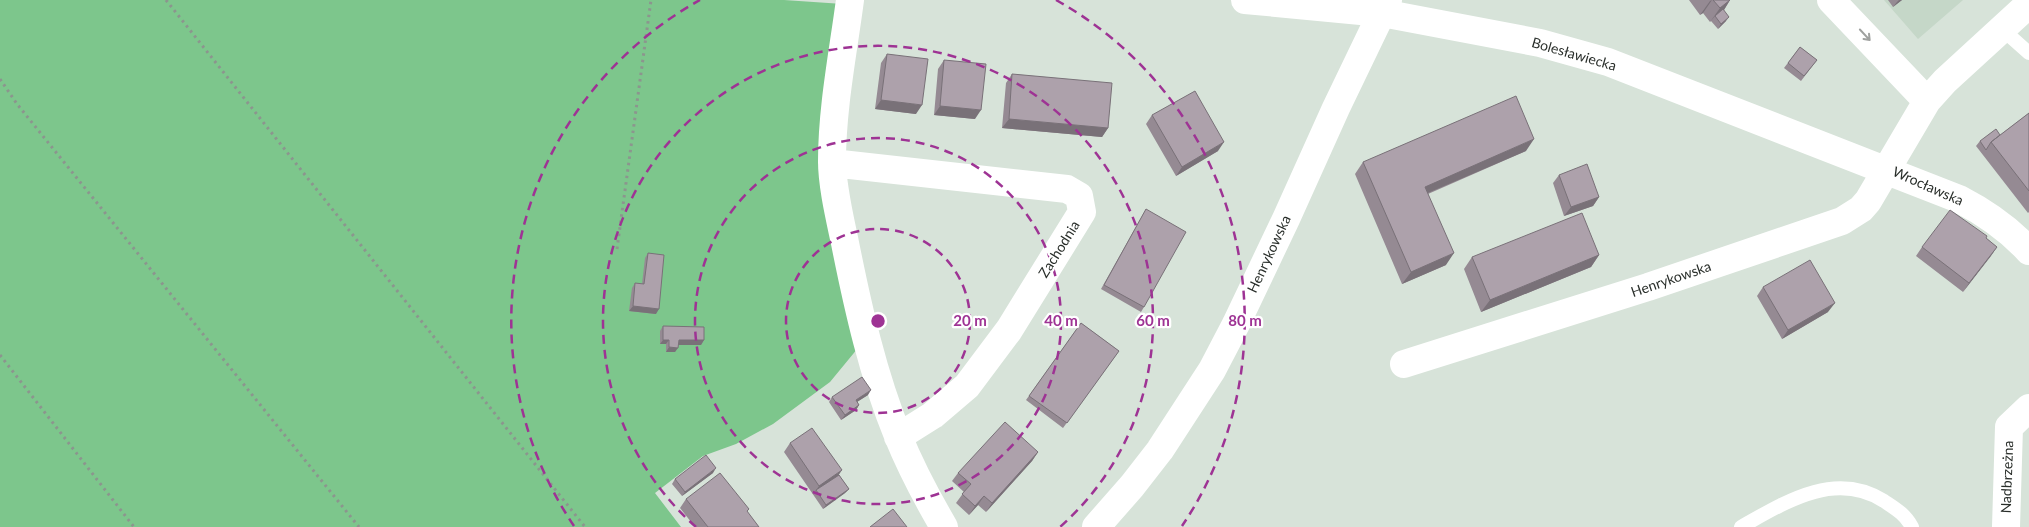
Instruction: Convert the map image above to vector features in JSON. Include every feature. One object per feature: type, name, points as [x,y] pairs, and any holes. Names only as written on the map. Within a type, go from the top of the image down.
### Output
[{"type":"street","points":[[850,0],[836,98],[832,163],[854,288],[870,351],[898,438],[924,492],[944,527]]},
{"type":"street","name":"Bolesławiecka","points":[[1245,0],[1385,7],[1540,42],[1608,62],[1887,170]]},
{"type":"street","points":[[1831,0],[1927,101]]},
{"type":"street","name":"Wrocławska","points":[[2029,4],[1945,81],[1927,101],[1887,170],[1959,199],[1978,209],[2013,233],[2029,251]]},
{"type":"street","name":"Henrykowska","points":[[1096,527],[1160,450],[1212,370],[1282,228],[1336,108],[1385,7]]},
{"type":"street","name":"Zachodnia","points":[[832,163],[1067,189],[1079,196],[1082,212],[1009,330],[966,386],[933,415],[898,438]]},
{"type":"street","name":"Henrykowska","points":[[1404,364],[1648,287],[1842,220],[1861,209],[1887,170]]},
{"type":"street","name":"Nadbrzeżna","points":[[2006,527],[2009,427],[2029,408]]},
{"type":"lane","points":[[2002,29],[2029,53]]},
{"type":"lane","points":[[1741,527],[1797,498],[1827,488],[1853,488],[1878,497],[1905,515],[1912,527]]},
{"type":"path","points":[[166,0],[586,527]]},
{"type":"path","points":[[617,249],[651,0]]},
{"type":"path","points":[[0,79],[17,104],[359,527]]},
{"type":"path","points":[[0,355],[134,527]]},
{"type":"shaded area","points":[[1884,0],[1963,0],[1918,39]]},
{"type":"green space","points":[[0,0],[784,0],[843,4],[823,145],[858,348],[830,382],[773,424],[736,444],[703,456],[655,493],[681,527],[0,527]]},
{"type":"building","points":[[1713,0],[1730,0],[1720,8]]},
{"type":"building","points":[[1723,9],[1729,17],[1721,24],[1715,16]]},
{"type":"building","points":[[1800,47],[1817,60],[1804,76],[1788,63]]},
{"type":"building","points":[[887,54],[928,59],[922,105],[881,100]]},
{"type":"building","points":[[944,60],[986,64],[981,110],[940,106]]},
{"type":"building","points":[[1012,74],[1112,83],[1108,128],[1009,119]]},
{"type":"building","points":[[1195,91],[1224,142],[1182,167],[1152,115]]},
{"type":"building","points":[[1516,96],[1534,139],[1425,187],[1454,253],[1411,272],[1363,162]]},
{"type":"building","points":[[2029,113],[2029,191],[1991,142]]},
{"type":"building","points":[[1996,129],[2000,135],[1991,142],[1986,150],[1980,141]]},
{"type":"building","points":[[1587,164],[1599,197],[1571,207],[1559,175]]},
{"type":"building","points":[[1146,209],[1186,232],[1144,307],[1104,285]]},
{"type":"building","points":[[1950,210],[1987,236],[1986,238],[1997,247],[1969,283],[1922,247]]},
{"type":"building","points":[[1582,213],[1599,255],[1490,300],[1472,257]]},
{"type":"building","points":[[648,253],[664,255],[659,309],[633,306],[635,283],[644,284]]},
{"type":"building","points":[[1810,260],[1835,303],[1788,330],[1763,287]]},
{"type":"building","points":[[1081,323],[1119,351],[1067,423],[1029,396]]},
{"type":"building","points":[[663,326],[704,327],[704,340],[679,340],[678,348],[669,347],[669,340],[663,340]]},
{"type":"building","points":[[862,377],[871,390],[856,400],[859,405],[845,415],[832,397]]},
{"type":"building","points":[[1005,422],[1038,452],[992,503],[984,496],[975,506],[962,494],[971,484],[958,473]]},
{"type":"building","points":[[812,428],[842,470],[819,486],[790,443]]},
{"type":"building","points":[[706,455],[716,468],[685,492],[675,479]]},
{"type":"building","points":[[720,473],[749,509],[747,511],[759,527],[708,527],[686,499]]},
{"type":"building","points":[[839,475],[849,489],[826,505],[816,490]]},
{"type":"building","points":[[893,509],[907,527],[870,527]]}]
